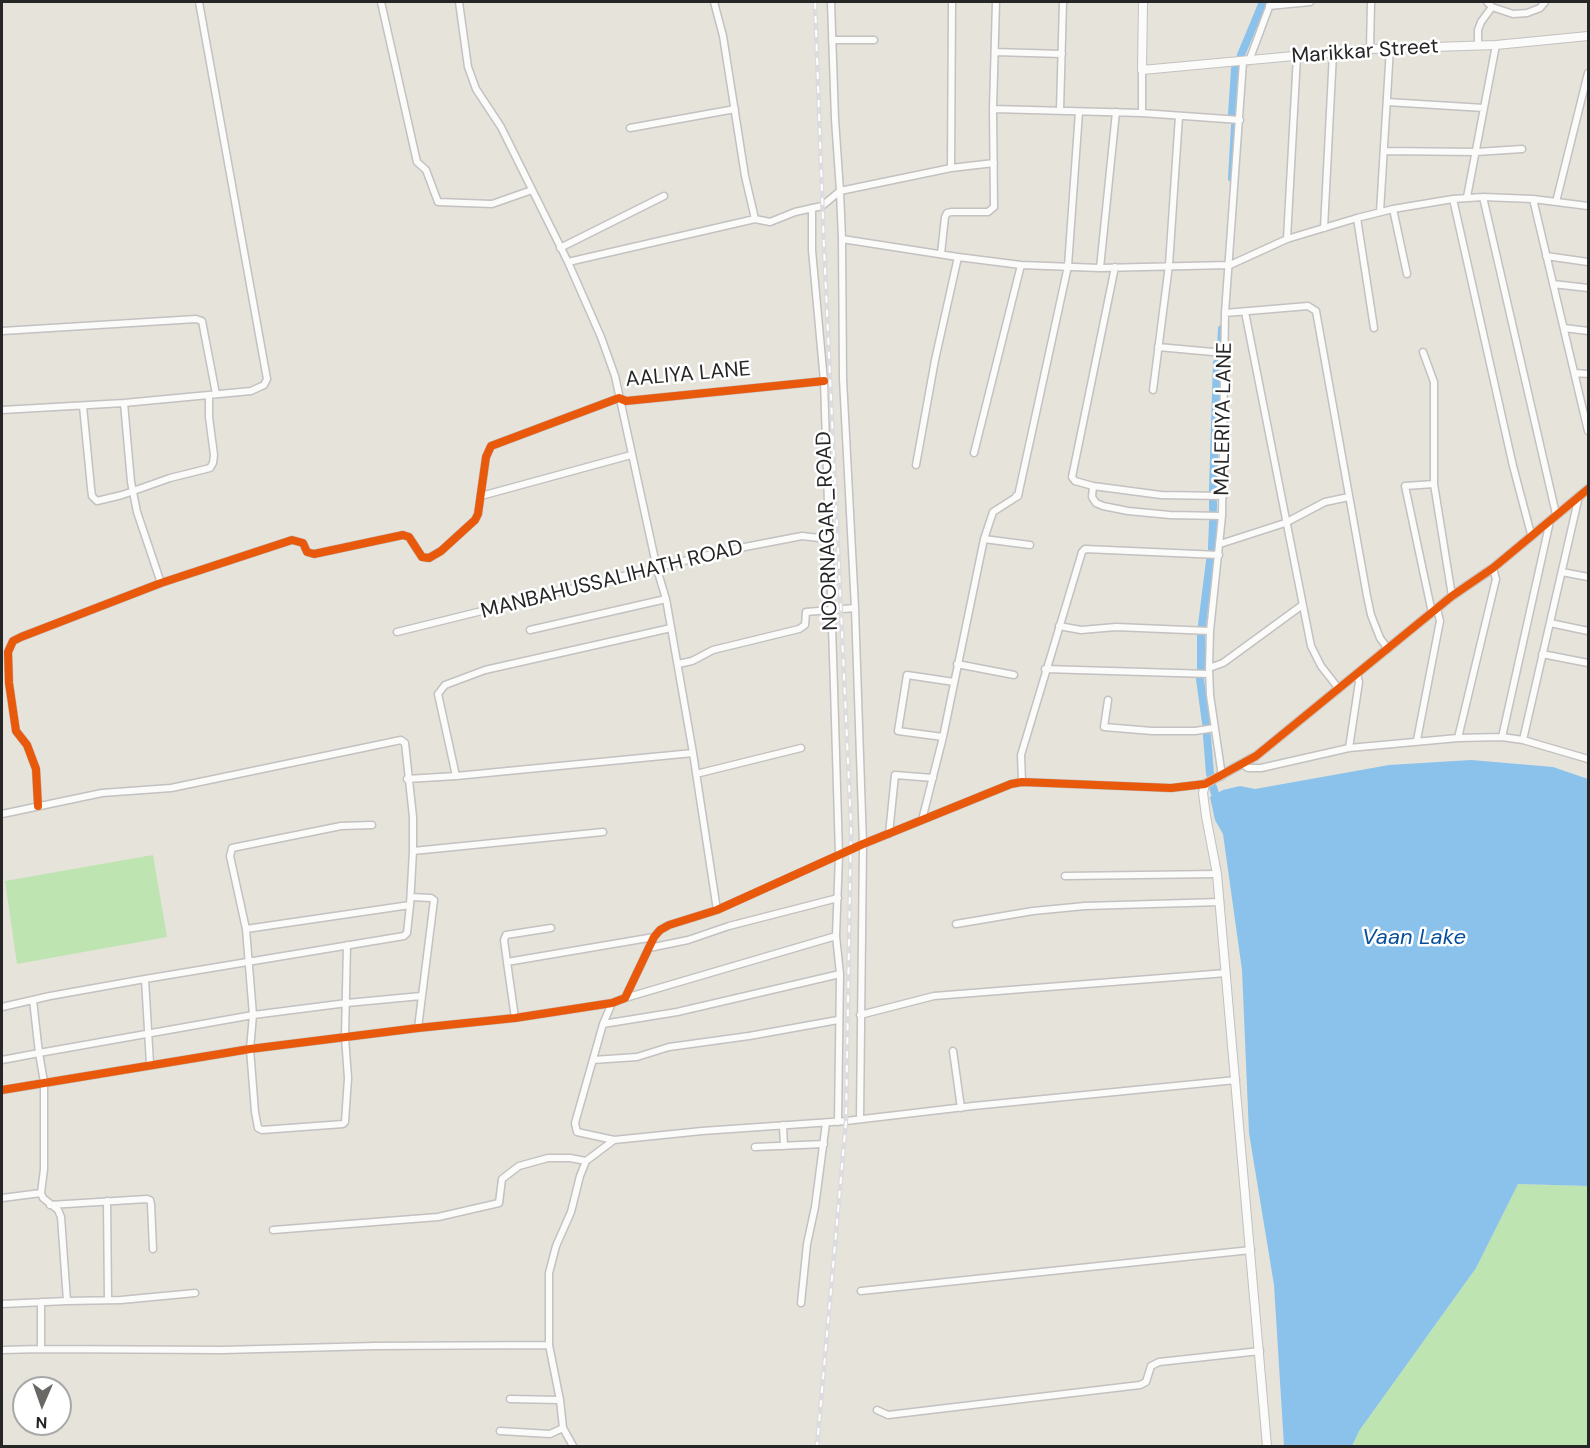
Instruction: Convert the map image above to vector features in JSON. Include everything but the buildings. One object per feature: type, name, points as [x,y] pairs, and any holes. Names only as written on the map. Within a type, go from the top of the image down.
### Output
[{"type":"street","points":[[2,410],[124,403],[251,391],[264,385],[267,379],[199,2]]},
{"type":"street","points":[[381,2],[417,162],[426,170],[438,202],[492,204],[532,190]]},
{"type":"street","points":[[459,2],[468,67],[476,89],[501,128],[568,261],[615,376],[657,569],[666,599],[717,910]]},
{"type":"street","points":[[714,2],[723,36],[754,219]]},
{"type":"street","points":[[831,2],[842,239],[843,379],[855,608],[863,844],[860,1119]]},
{"type":"street","points":[[951,168],[952,2]]},
{"type":"street","points":[[941,254],[947,213],[978,213],[993,209],[996,2]]},
{"type":"street","points":[[1060,110],[1063,2]]},
{"type":"street","points":[[1142,113],[1143,2]]},
{"type":"street","points":[[1270,4],[1310,2]]},
{"type":"street","points":[[1370,49],[1371,2]]},
{"type":"street","points":[[1487,2],[1492,8],[1513,14],[1527,13],[1540,8],[1545,2]]},
{"type":"street","name":"MALERIYA LANE","points":[[1222,776],[1209,671],[1210,631],[1223,496],[1226,313],[1246,62],[1270,4]]},
{"type":"street","points":[[1478,45],[1478,30],[1481,22],[1492,8]]},
{"type":"street","name":"Marikkar Street","points":[[1142,70],[1370,49],[1496,45],[1588,36]]},
{"type":"street","points":[[832,40],[874,40]]},
{"type":"street","points":[[1467,198],[1496,45]]},
{"type":"street","points":[[1380,212],[1390,48]]},
{"type":"street","points":[[995,52],[1062,54]]},
{"type":"street","points":[[1324,228],[1333,53]]},
{"type":"street","points":[[1287,239],[1297,56]]},
{"type":"street","points":[[1556,202],[1588,73]]},
{"type":"street","points":[[1387,102],[1484,108]]},
{"type":"street","points":[[993,109],[1142,113],[1240,120]]},
{"type":"street","points":[[630,128],[735,110]]},
{"type":"street","points":[[922,820],[943,737],[984,539],[993,512],[1016,496],[1068,266],[1079,112]]},
{"type":"street","points":[[1100,268],[1116,112]]},
{"type":"street","points":[[1153,390],[1169,265],[1179,116]]},
{"type":"street","points":[[1384,151],[1476,152],[1522,149]]},
{"type":"street","points":[[568,261],[754,219],[770,222],[825,203],[840,191],[951,168],[994,163]]},
{"type":"street","points":[[560,248],[664,196]]},
{"type":"street","points":[[842,239],[1021,265],[1100,268],[1230,265],[1287,239],[1357,218],[1393,209],[1453,199],[1483,196],[1588,206]]},
{"type":"street","points":[[1483,196],[1553,517],[1502,737]]},
{"type":"street","points":[[1453,199],[1513,466],[1531,534]]},
{"type":"street","points":[[1533,199],[1588,431]]},
{"type":"street","name":"NOORNAGAR_ROAD","points":[[812,208],[812,249],[824,381],[839,855],[836,936],[840,974],[838,1122]]},
{"type":"street","points":[[1393,209],[1407,274]]},
{"type":"street","points":[[1357,218],[1374,328]]},
{"type":"street","points":[[1546,256],[1588,262]]},
{"type":"street","points":[[916,465],[935,360],[958,257]]},
{"type":"street","points":[[974,453],[1021,265]]},
{"type":"street","points":[[1115,267],[1072,477],[1075,481],[1093,486],[1161,495],[1223,496]]},
{"type":"street","points":[[1553,284],[1588,288]]},
{"type":"street","points":[[1226,313],[1308,306],[1316,311],[1371,615],[1380,638],[1388,649]]},
{"type":"street","points":[[1245,312],[1301,606],[1311,646],[1321,666],[1339,689]]},
{"type":"street","points":[[2,331],[196,319],[202,321],[212,395],[209,417],[213,463],[210,468],[97,501],[92,496],[83,406]]},
{"type":"street","points":[[1564,328],[1588,331]]},
{"type":"street","points":[[1158,347],[1224,353]]},
{"type":"street","points":[[1423,352],[1434,382],[1434,484],[1452,596]]},
{"type":"street","points":[[1575,373],[1588,374]]},
{"type":"street","name":"AALIYA LANE","points":[[481,496],[486,457],[491,446],[619,398],[626,401],[824,381]]},
{"type":"street","points":[[124,403],[137,512],[160,583]]},
{"type":"street","points":[[38,806],[36,769],[27,745],[16,731],[9,683],[8,652],[10,646],[21,637],[160,583],[292,540],[303,543],[307,552],[314,555],[403,535],[410,537],[422,556],[429,558],[441,551],[475,520],[481,496],[631,455]]},
{"type":"street","points":[[1417,740],[1440,621],[1434,611],[1405,486],[1434,484]]},
{"type":"street","points":[[1093,486],[1092,497],[1096,503],[1103,506],[1170,515],[1222,516]]},
{"type":"street","points":[[625,998],[654,937],[669,925],[717,910],[863,844],[1011,784],[1022,782],[1171,788],[1205,784],[1222,776],[1256,756],[1452,596],[1493,568],[1531,534],[1588,489]]},
{"type":"street","points":[[1523,740],[1579,496]]},
{"type":"street","points":[[1220,544],[1285,523],[1324,502],[1349,497]]},
{"type":"street","name":"MANBAHUSSALIHATH ROAD","points":[[397,632],[724,551],[802,536],[828,539]]},
{"type":"street","points":[[984,539],[1030,545]]},
{"type":"street","points":[[1022,782],[1021,755],[1082,552],[1085,549],[1219,555]]},
{"type":"street","points":[[1458,738],[1496,579],[1493,568]]},
{"type":"street","points":[[1562,572],[1588,577]]},
{"type":"street","points":[[530,630],[666,599]]},
{"type":"street","points":[[1045,669],[1209,671],[1301,606]]},
{"type":"street","points":[[678,663],[692,661],[713,650],[799,630],[805,626],[806,612],[855,608]]},
{"type":"street","points":[[1550,623],[1588,631]]},
{"type":"street","points":[[1059,626],[1081,630],[1116,627],[1210,631]]},
{"type":"street","points":[[456,776],[438,694],[445,685],[486,670],[671,628]]},
{"type":"street","points":[[1542,654],[1588,663]]},
{"type":"street","points":[[957,664],[1014,675]]},
{"type":"street","points":[[1349,748],[1359,682],[1357,674]]},
{"type":"street","points":[[943,737],[898,731],[907,675],[954,682]]},
{"type":"street","points":[[1108,700],[1104,727],[1152,731],[1195,731],[1215,728]]},
{"type":"street","points":[[1242,764],[1248,768],[1261,768],[1349,748],[1417,740],[1502,737],[1523,740],[1588,759]]},
{"type":"street","points":[[2,814],[102,793],[171,788],[295,760],[401,740],[405,743],[413,850],[411,901],[407,933],[404,936],[145,979],[2,1007]]},
{"type":"street","points":[[696,774],[801,748]]},
{"type":"street","points":[[407,779],[693,753]]},
{"type":"street","points":[[889,834],[895,775],[933,778]]},
{"type":"street","points":[[1205,784],[1203,793],[1220,902],[1267,1446]]},
{"type":"street","points":[[347,945],[346,1118],[343,1124],[266,1131],[258,1128],[250,1049],[253,1015],[246,929],[230,856],[232,848],[341,826],[372,825]]},
{"type":"street","points":[[413,850],[603,832]]},
{"type":"street","points":[[1065,876],[1217,874]]},
{"type":"street","points":[[246,929],[431,898],[434,900],[418,1028]]},
{"type":"street","points":[[649,948],[688,940],[729,926],[838,898]]},
{"type":"street","points":[[956,924],[1033,911],[1085,906],[1220,902]]},
{"type":"street","points":[[515,1018],[504,940],[506,935],[551,928]]},
{"type":"street","points":[[2,1090],[250,1049],[515,1018],[612,1003],[836,936]]},
{"type":"street","points":[[507,962],[654,937]]},
{"type":"street","points":[[860,1015],[934,996],[1226,973]]},
{"type":"street","points":[[603,1024],[676,1012],[840,974]]},
{"type":"street","points":[[145,979],[150,1064]]},
{"type":"street","points":[[2,1059],[253,1015],[421,996]]},
{"type":"street","points":[[33,1000],[44,1082],[44,1169],[41,1193],[43,1198],[58,1210],[61,1217],[67,1301]]},
{"type":"street","points":[[612,1003],[603,1024],[575,1124],[577,1132],[614,1140],[702,1131],[838,1122],[1236,1080]]},
{"type":"street","points":[[593,1060],[637,1057],[669,1047],[838,1020]]},
{"type":"street","points":[[953,1051],[961,1108]]},
{"type":"street","points":[[801,1303],[807,1244],[815,1207],[826,1123]]},
{"type":"street","points":[[783,1125],[784,1146]]},
{"type":"street","points":[[573,1446],[563,1428],[549,1345],[549,1273],[556,1246],[571,1212],[586,1161],[614,1140]]},
{"type":"street","points":[[755,1147],[824,1144]]},
{"type":"street","points":[[273,1230],[438,1217],[499,1203],[502,1179],[519,1166],[548,1158],[586,1161]]},
{"type":"street","points":[[2,1198],[41,1193]]},
{"type":"street","points":[[50,1205],[150,1200],[153,1249]]},
{"type":"street","points":[[107,1201],[108,1300]]},
{"type":"street","points":[[861,1290],[1251,1250]]},
{"type":"street","points":[[2,1304],[108,1300],[195,1293]]},
{"type":"street","points":[[41,1302],[41,1349]]},
{"type":"street","points":[[2,1350],[222,1350],[549,1345]]},
{"type":"street","points":[[877,1410],[888,1415],[1140,1385],[1146,1382],[1150,1366],[1159,1362],[1260,1351]]},
{"type":"street","points":[[510,1399],[560,1400]]},
{"type":"street","points":[[500,1431],[550,1434],[563,1428]]},
{"type":"green space","points":[[153,855],[167,937],[17,964],[5,881]]},
{"type":"green space","points":[[1518,1184],[1588,1186],[1588,1446],[1352,1446],[1359,1431],[1476,1268]]},
{"type":"water","name":"Vaan Lake","points":[[1471,760],[1553,767],[1588,779],[1588,1186],[1518,1184],[1476,1268],[1359,1431],[1352,1446],[1284,1446],[1274,1285],[1249,1133],[1242,970],[1223,834],[1215,820],[1210,797],[1223,790],[1240,786],[1255,789],[1389,765]]},
{"type":"waterway","points":[[1241,55],[1263,2]]},
{"type":"waterway","points":[[1232,114],[1235,69]]},
{"type":"waterway","points":[[1232,178],[1235,126]]},
{"type":"waterway","points":[[1221,347],[1222,329]]},
{"type":"waterway","points":[[1213,490],[1217,363],[1220,359]]},
{"type":"waterway","points":[[1213,502],[1213,509]]},
{"type":"waterway","points":[[1212,548],[1213,522]]},
{"type":"waterway","points":[[1202,625],[1210,561]]},
{"type":"waterway","points":[[1201,637],[1201,668]]},
{"type":"waterway","points":[[1200,679],[1206,723]]},
{"type":"waterway","points":[[1207,736],[1210,774]]},
{"type":"waterway","points":[[1213,787],[1215,794]]},
{"type":"railway","points":[[815,2],[851,825],[846,1121],[817,1446]]},
{"type":"cycle path","points":[[38,806],[36,769],[27,745],[16,731],[9,683],[8,652],[13,641],[161,583],[292,540],[303,543],[307,552],[314,554],[403,535],[409,537],[422,557],[429,558],[441,551],[475,520],[478,514],[486,457],[491,446],[619,398],[626,401],[824,381]]},
{"type":"cycle path","points":[[2,1090],[250,1049],[515,1018],[612,1003],[625,998],[654,937],[669,925],[717,910],[863,844],[1011,784],[1022,782],[1171,788],[1205,784],[1256,756],[1452,596],[1493,568],[1588,489]]}]
